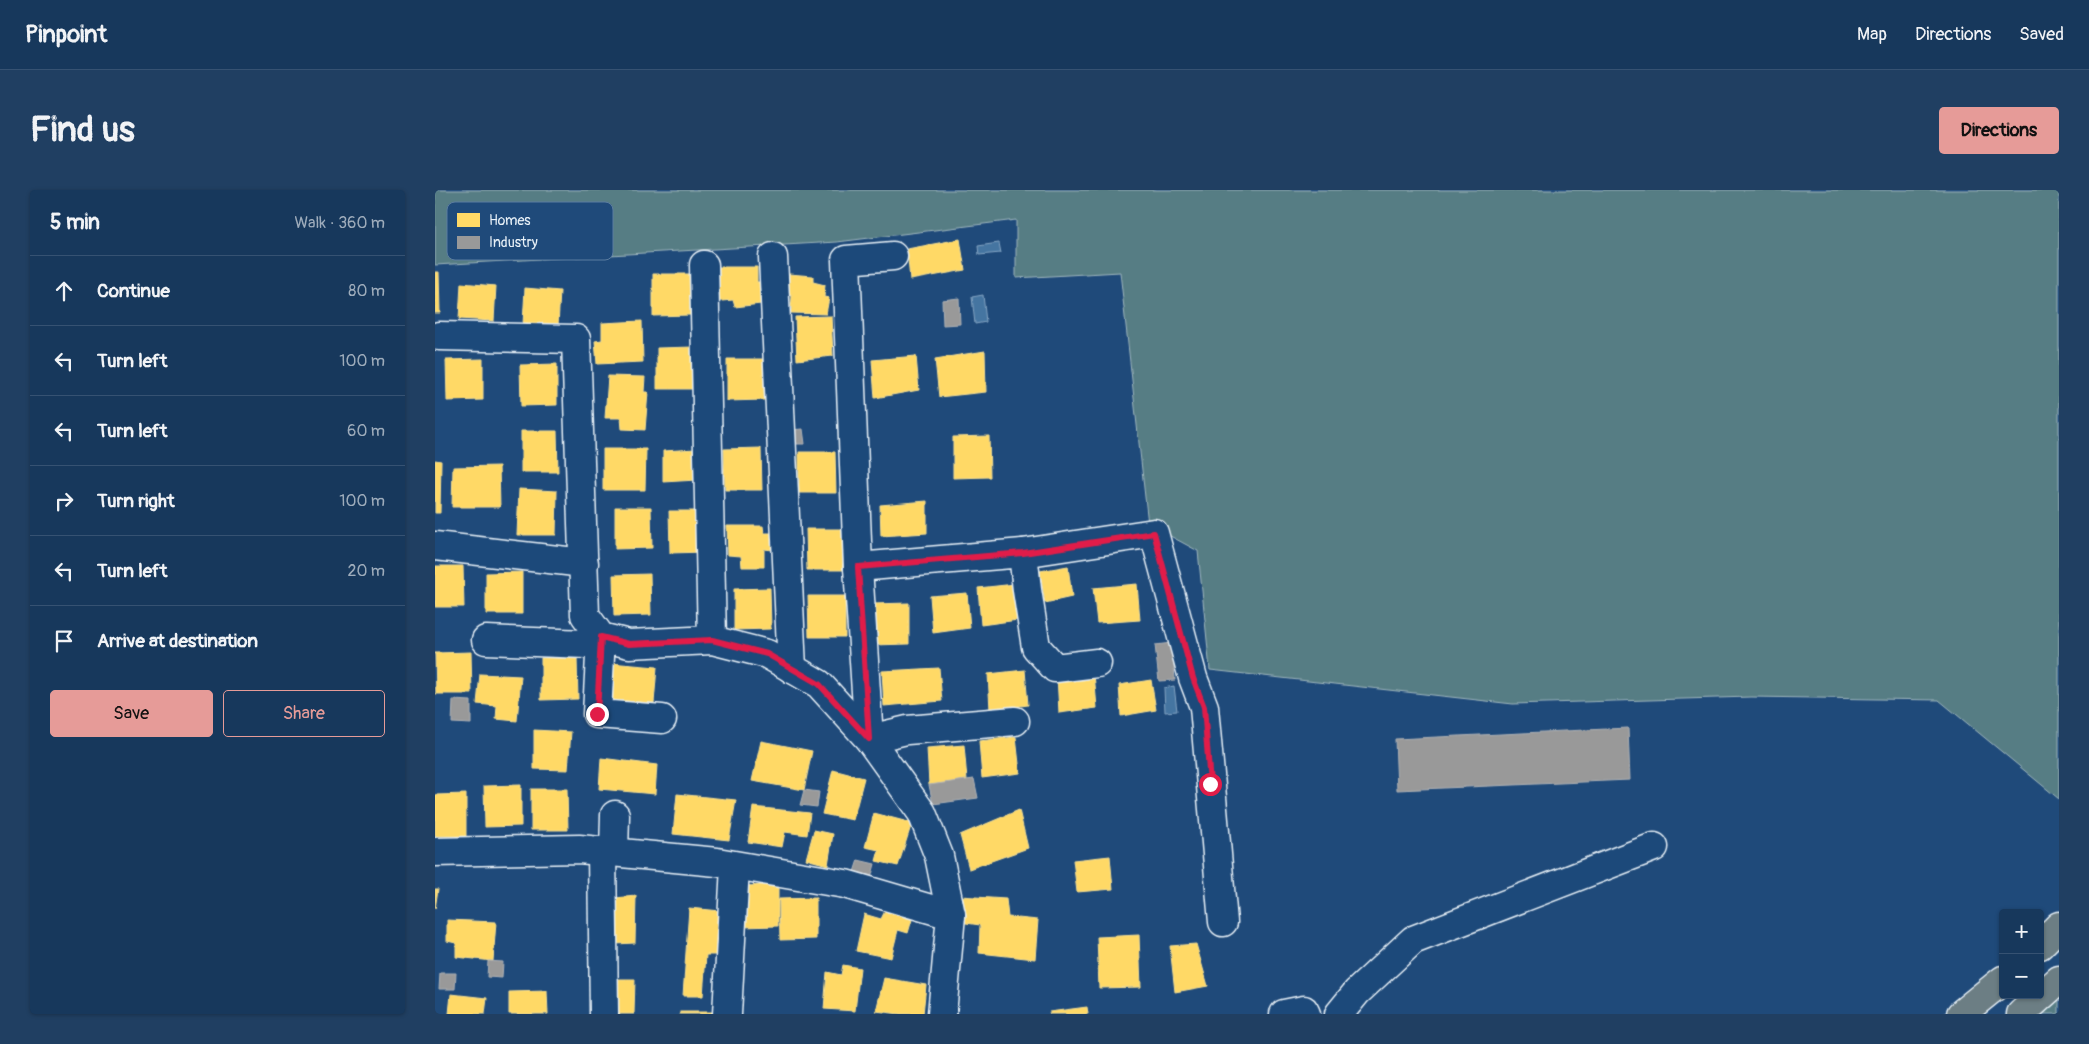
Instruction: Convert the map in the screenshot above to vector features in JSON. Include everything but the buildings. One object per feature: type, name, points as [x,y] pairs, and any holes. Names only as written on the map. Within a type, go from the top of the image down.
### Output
[{"type":"main road","points":[[2044,941],[2059,926]]},
{"type":"main road","points":[[2021,1014],[2059,980]]},
{"type":"main road","points":[[1961,1014],[1999,983]]},
{"type":"street","points":[[869,739],[858,567],[846,260],[893,256]]},
{"type":"street","points":[[773,257],[792,669]]},
{"type":"street","points":[[704,266],[712,640]]},
{"type":"street","points":[[439,336],[576,339],[585,614],[601,637],[597,714],[662,719]]},
{"type":"street","points":[[858,567],[1023,553],[1154,533],[1193,678],[1204,707],[1223,922]]},
{"type":"street","points":[[435,546],[584,563]]},
{"type":"street","points":[[1023,553],[1036,647],[1055,668],[1097,663]]},
{"type":"street","points":[[485,640],[586,644],[601,637],[629,644],[712,640],[767,654],[819,684],[869,739],[922,813],[939,856],[951,915],[942,1014]]},
{"type":"street","points":[[869,739],[907,730],[1015,721]]},
{"type":"street","points":[[603,1014],[608,852],[615,815]]},
{"type":"street","points":[[1339,1014],[1357,992],[1413,940],[1654,847]]},
{"type":"street","points":[[435,852],[579,849],[717,862],[845,884],[951,915]]},
{"type":"street","points":[[727,1014],[735,866]]},
{"type":"green space","points":[[435,190],[2059,190],[2059,799],[1939,700],[1751,697],[1513,704],[1210,670],[1198,551],[1148,524],[1120,272],[1016,278],[1016,220],[837,242],[613,255],[613,202],[447,202],[447,260],[522,260],[435,265]]},
{"type":"green space","points":[[2059,980],[2059,1014],[2021,1014],[2038,999],[2044,999],[2044,993]]},
{"type":"water","points":[[999,243],[1001,253],[979,255],[978,246]]},
{"type":"water","points":[[983,295],[986,322],[975,324],[972,297]]},
{"type":"water","points":[[1174,686],[1177,711],[1165,712],[1164,688]]},
{"type":"route","points":[[597,714],[601,637],[629,644],[712,640],[767,654],[819,684],[869,739],[858,567],[1023,553],[1154,533],[1193,678],[1204,707],[1210,784]]}]
